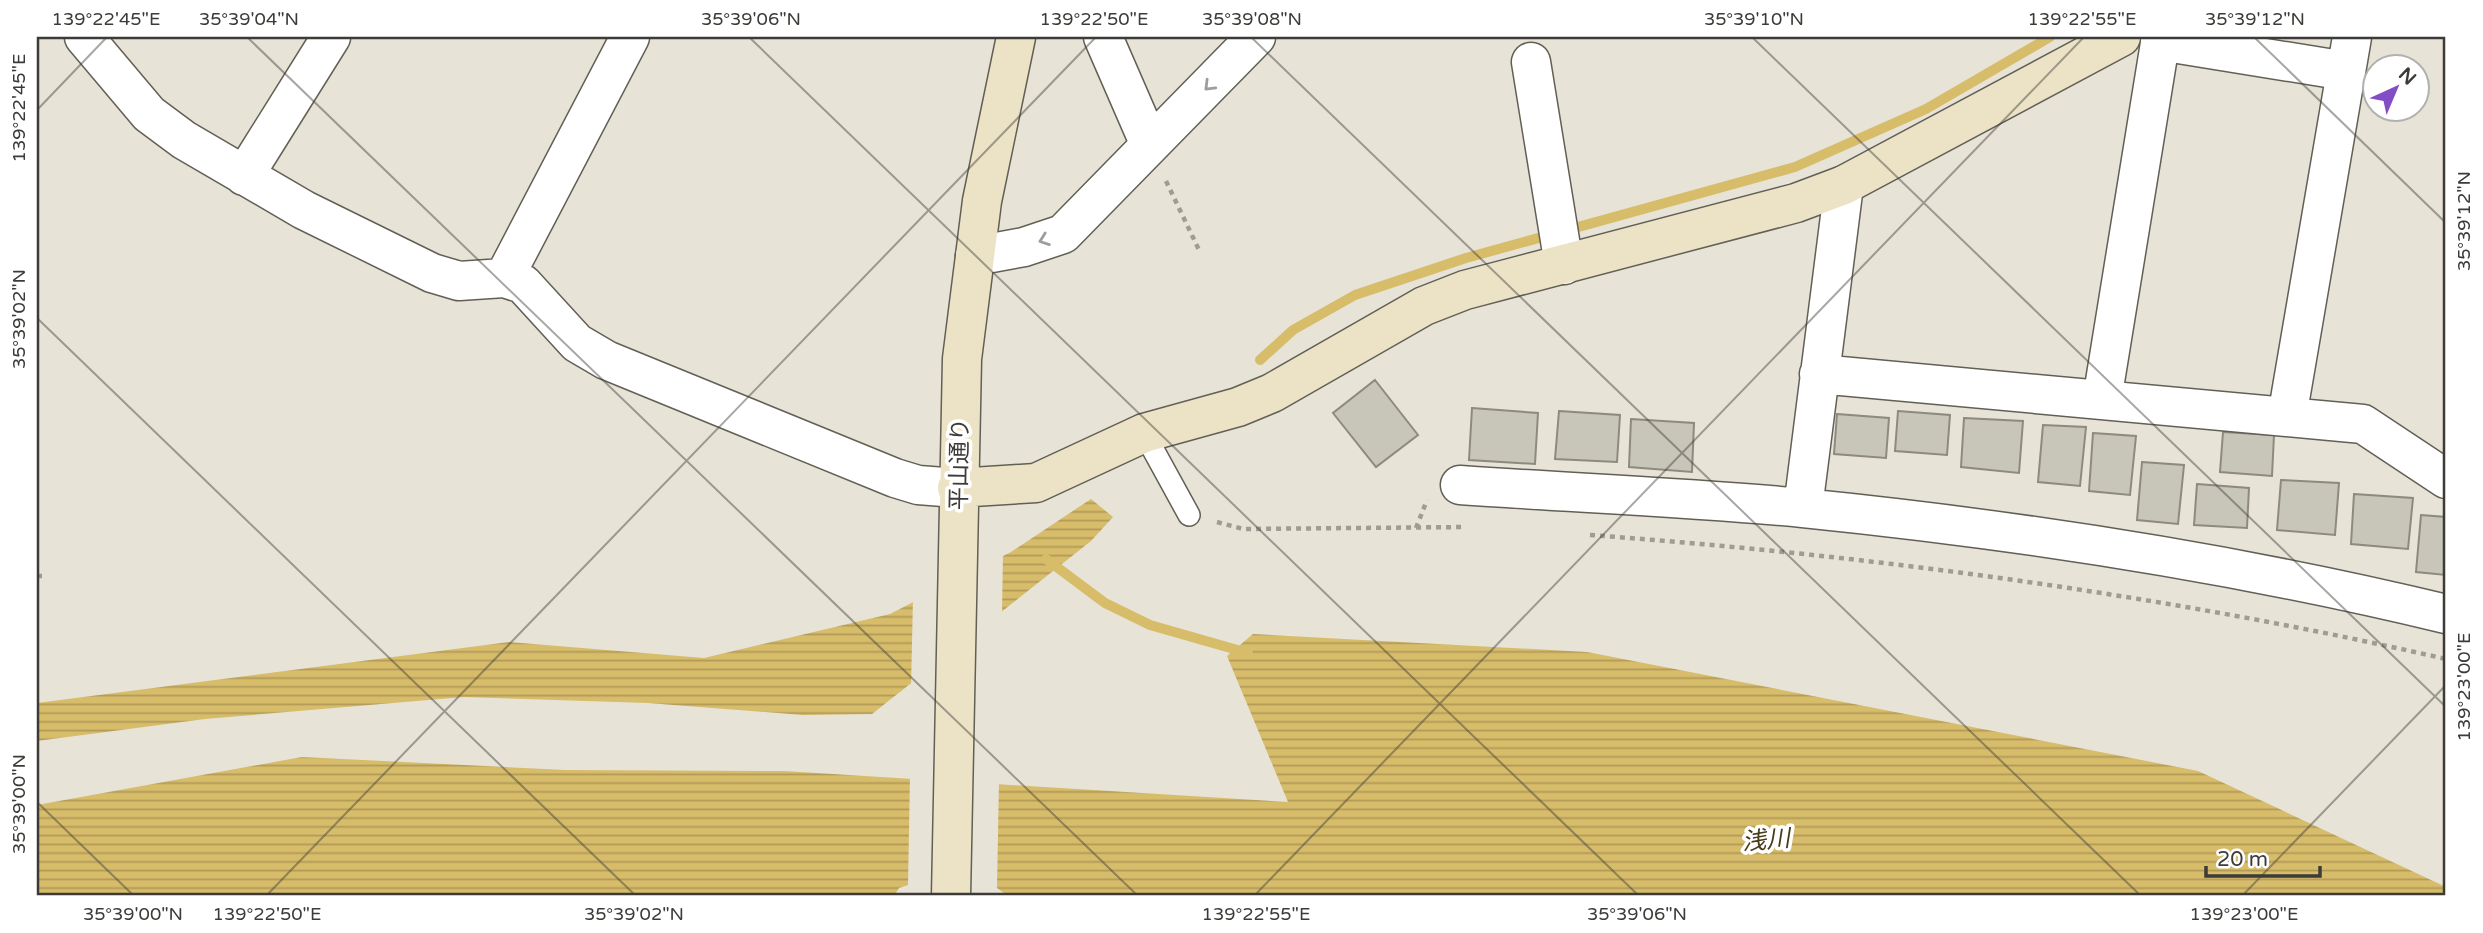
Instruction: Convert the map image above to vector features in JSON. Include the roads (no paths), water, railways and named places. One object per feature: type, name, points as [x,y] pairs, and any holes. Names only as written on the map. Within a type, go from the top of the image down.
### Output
[{"type":"street","points":[[84,37],[149,114],[184,140],[304,210],[432,273],[459,281],[505,278],[523,284],[577,343],[606,360],[895,478],[918,485],[957,488],[1036,483],[1144,433],[1201,419],[1272,393],[1391,324],[1561,243],[1796,203],[1844,185],[2121,37]]},
{"type":"street","points":[[244,176],[331,37]]},
{"type":"street","points":[[505,278],[630,37]]},
{"type":"street","name":"平山通り","points":[[951,896],[957,488],[962,359],[994,134],[1016,37]]},
{"type":"street","points":[[1103,37],[1150,145]]},
{"type":"street","points":[[975,256],[1024,247],[1063,234],[1256,37]]},
{"type":"street","points":[[2102,400],[2161,39],[2349,54],[2287,417]]},
{"type":"street","points":[[1531,62],[1561,243]]},
{"type":"street","points":[[1803,508],[1844,185]]},
{"type":"street","points":[[1819,374],[2363,424],[2446,479]]},
{"type":"street","points":[[1460,485],[1803,508],[2073,541],[2334,587],[2446,614]]},
{"type":"lane","points":[[1144,433],[1189,515]]},
{"type":"water","points":[[1091,499],[1113,517],[1091,541],[872,714],[803,715],[648,703],[464,697],[205,719],[37,741],[37,703],[509,642],[704,658],[890,614],[1011,552]]},
{"type":"water","name":"浅川","points":[[1253,634],[1587,652],[2198,771],[2446,887],[2446,896],[37,896],[37,805],[302,757],[566,770],[784,771],[1288,802],[1227,656]]},
{"type":"waterway","points":[[1260,360],[1293,330],[1355,295],[1466,258],[1795,167],[1926,109],[2050,37]]},
{"type":"waterway","points":[[1046,559],[1105,603],[1150,625],[1248,653]]}]
